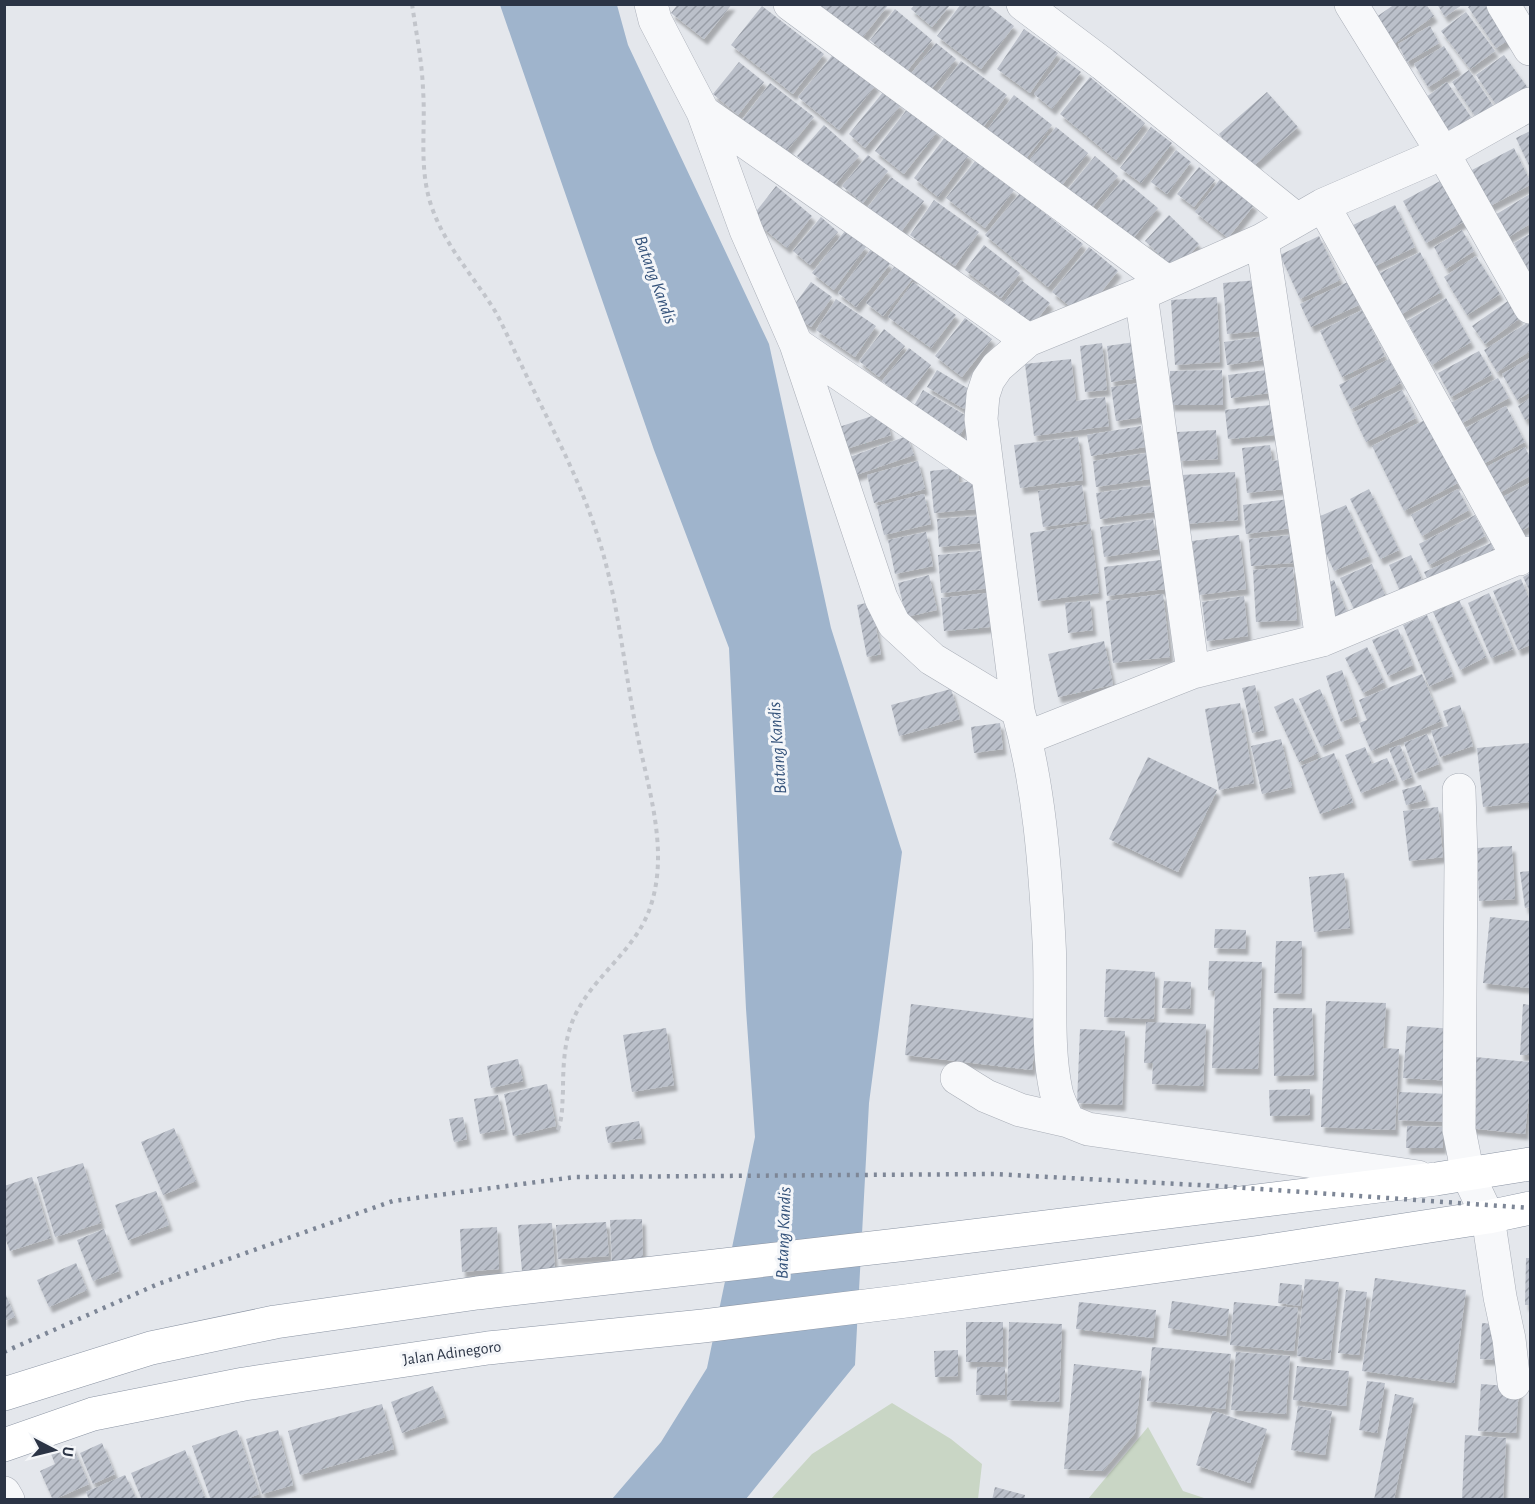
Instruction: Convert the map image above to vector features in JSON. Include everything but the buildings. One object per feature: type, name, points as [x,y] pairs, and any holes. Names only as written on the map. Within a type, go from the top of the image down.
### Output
[{"type":"highway","points":[[4,1394],[151,1348],[275,1322],[477,1293],[898,1245],[1468,1175],[1530,1164]]},
{"type":"highway","name":"Jalan Adinegoro","points":[[4,1444],[93,1414],[244,1383],[488,1348],[702,1326],[906,1300],[1261,1252],[1515,1212]]},
{"type":"street","points":[[651,4],[655,20],[703,112],[746,230],[796,344],[881,598],[894,624],[932,659],[1022,725]]},
{"type":"street","points":[[789,4],[1154,288],[1193,672]]},
{"type":"street","points":[[1022,725],[1193,672],[1322,640],[1525,556],[1310,212],[1023,4]]},
{"type":"street","points":[[1351,4],[1443,153],[1530,306]]},
{"type":"street","points":[[1503,4],[1530,49]]},
{"type":"street","points":[[1068,1121],[1056,1093],[1053,1072],[1049,943],[1042,848],[1022,725],[981,419],[983,395],[988,380],[997,367],[1028,340],[1262,240],[1310,212],[1443,153],[1530,104]]},
{"type":"street","points":[[703,112],[1028,340]]},
{"type":"street","points":[[1262,240],[1322,640]]},
{"type":"street","points":[[796,344],[988,475]]},
{"type":"street","points":[[1459,790],[1461,859],[1459,1130],[1468,1175],[1515,1212],[1500,1297],[1509,1339],[1514,1383]]},
{"type":"street","points":[[957,1078],[986,1096],[1020,1110],[1088,1128],[1436,1179]]},
{"type":"street","points":[[4,1493],[9,1500]]},
{"type":"path","points":[[412,4],[423,89],[422,158],[426,188],[447,242],[496,313],[569,464],[594,525],[611,583],[658,842],[658,871],[651,906],[638,934],[623,955],[600,978],[578,1009],[570,1028],[564,1069],[561,1123],[557,1132]]},
{"type":"green space","points":[[892,1403],[951,1439],[982,1464],[978,1499],[771,1499],[812,1454]]},
{"type":"green space","points":[[1148,1427],[1183,1491],[1207,1499],[1088,1499]]},
{"type":"water","name":"Batang Kandis","points":[[500,5],[617,5],[628,45],[769,344],[831,628],[902,852],[869,1103],[855,1365],[746,1499],[612,1499],[661,1442],[707,1368],[755,1137],[746,1009],[729,648],[654,450]]},
{"type":"railway","points":[[4,1352],[158,1284],[393,1201],[575,1177],[994,1174],[1217,1186],[1530,1208]]}]
